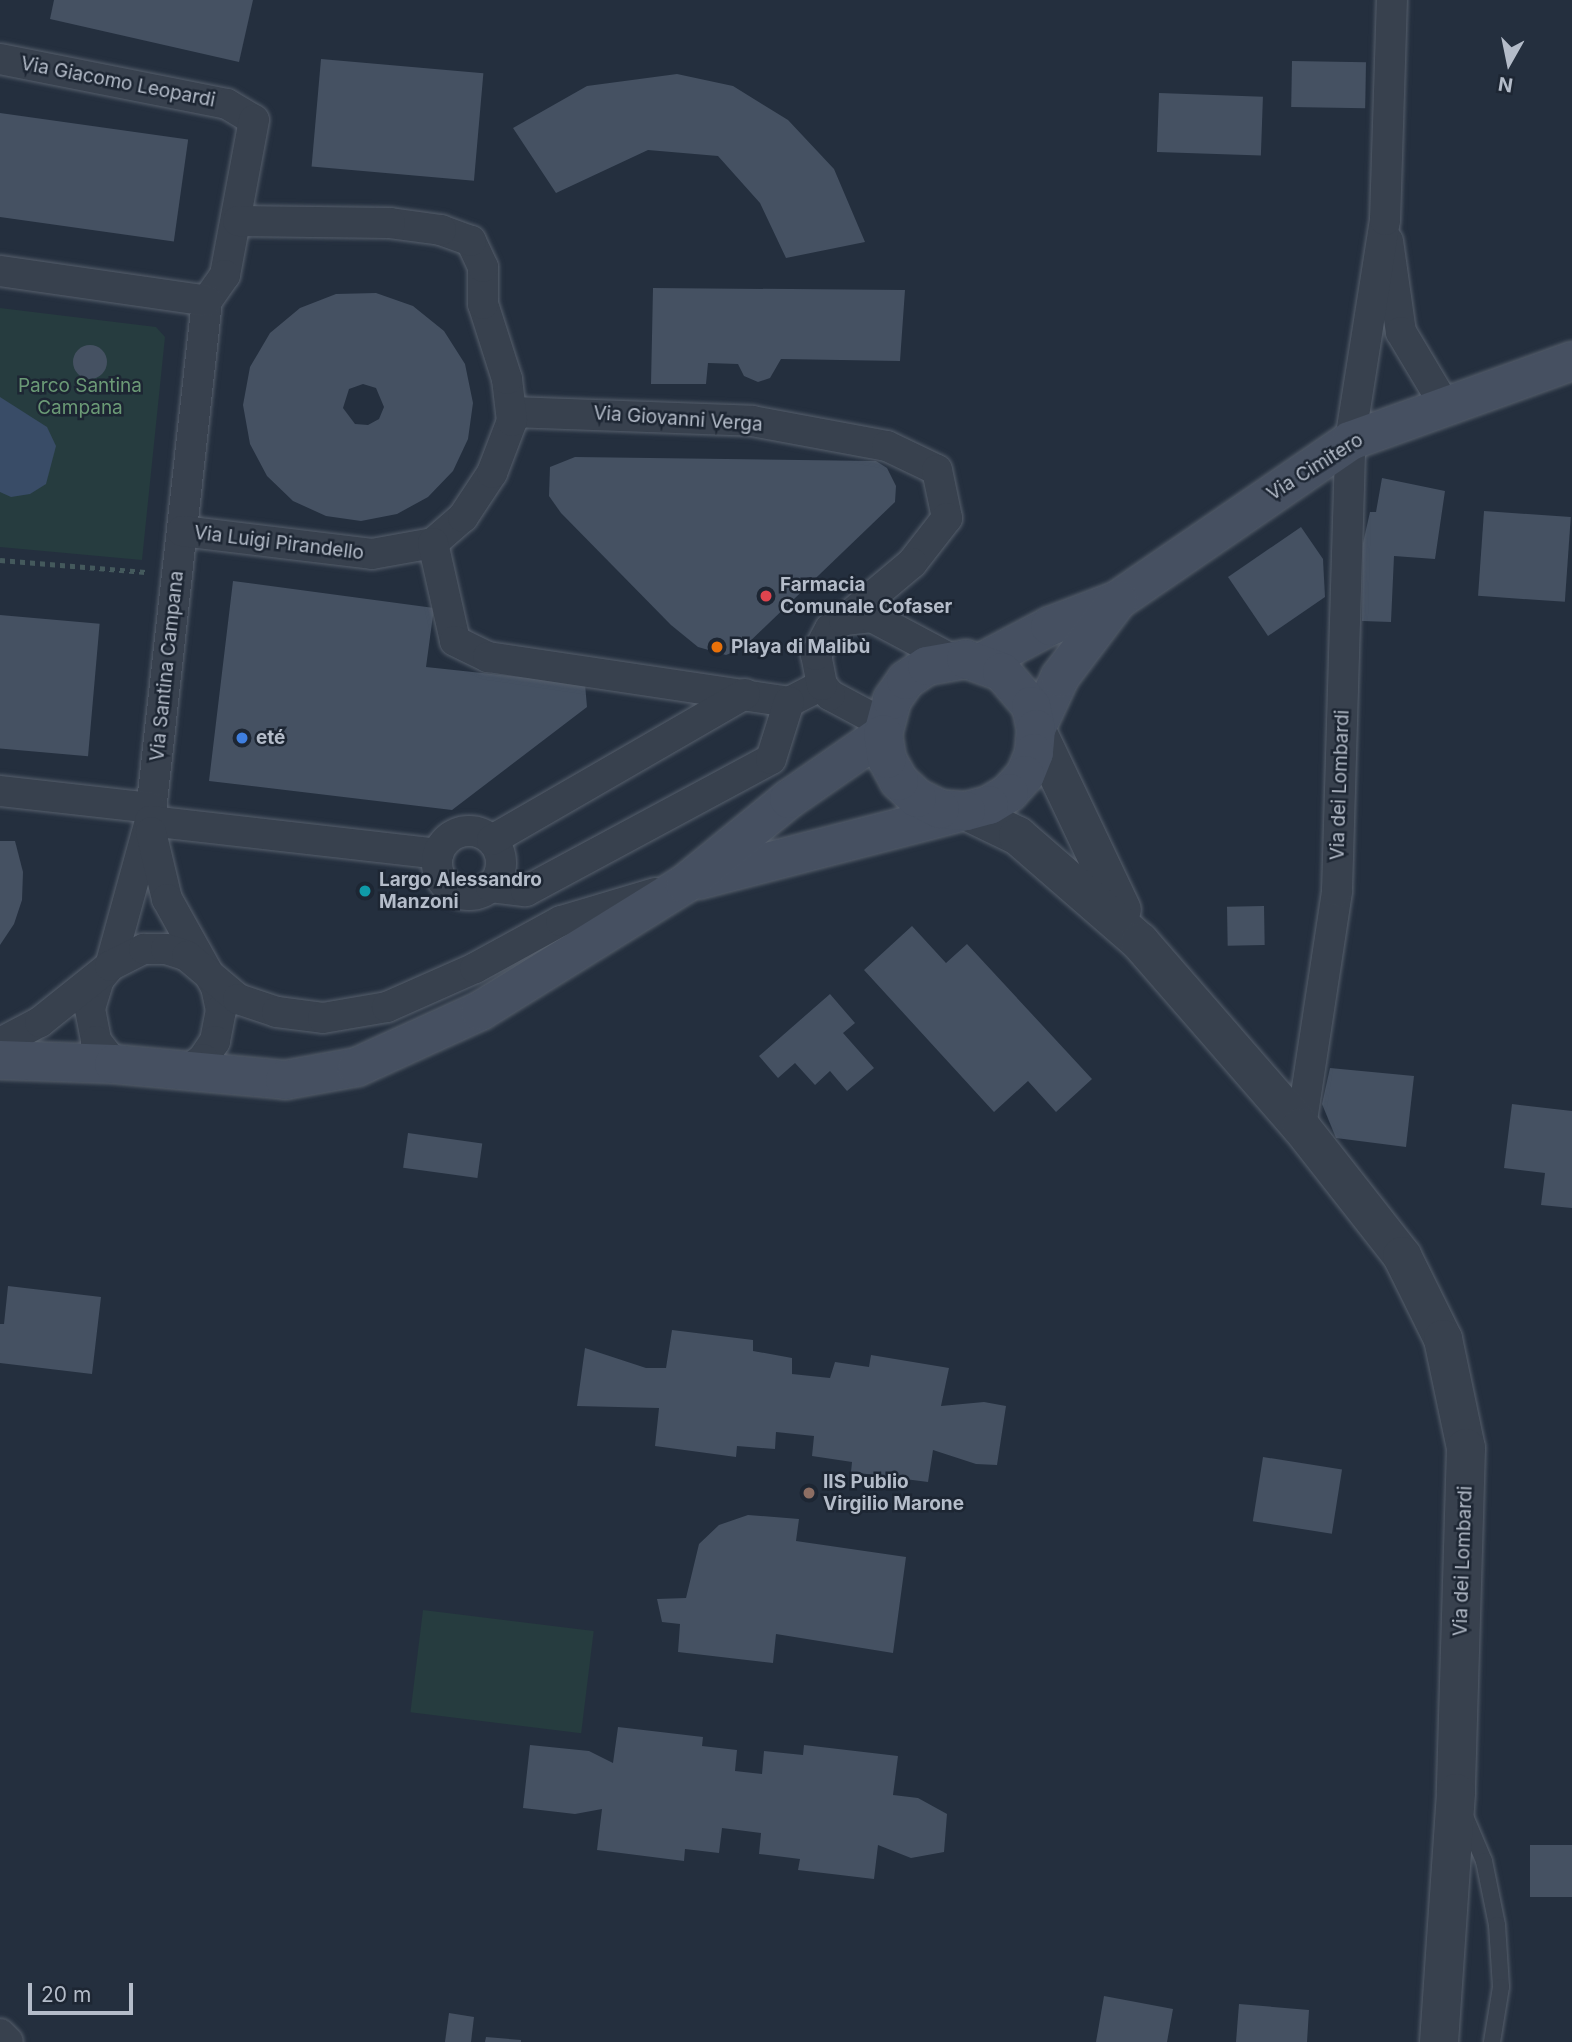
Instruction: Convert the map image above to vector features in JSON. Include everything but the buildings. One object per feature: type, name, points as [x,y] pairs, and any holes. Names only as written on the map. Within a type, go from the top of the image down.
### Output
[{"type":"main road","name":"Via Cimitero","points":[[966,661],[1118,600],[1350,441],[1444,404],[1572,361]]},
{"type":"main road","name":"Via Cimitero","points":[[1036,729],[1060,677],[1118,600]]},
{"type":"main road","points":[[685,884],[966,811],[989,805],[1009,793],[1025,775],[1034,752],[1036,729],[1031,706],[1019,687],[966,661],[927,666],[906,680],[891,700],[884,729],[887,759],[908,790],[940,809],[966,811]]},
{"type":"main road","points":[[0,1060],[114,1065],[285,1080],[357,1067],[480,1011],[685,884],[789,799],[884,729]]},
{"type":"street","points":[[1392,0],[1385,220],[1401,332],[1444,404]]},
{"type":"street","name":"Via Giacomo Leopardi","points":[[0,59],[227,104],[254,120],[238,221],[225,275],[207,301]]},
{"type":"street","name":"Via dei Lombardi","points":[[1301,1127],[1337,891],[1350,441],[1385,220]]},
{"type":"street","points":[[238,221],[390,223],[442,230],[471,241],[483,267],[483,304],[507,379],[512,412],[492,473],[463,517],[433,543],[455,641],[488,657],[789,702],[822,685]]},
{"type":"street","points":[[0,271],[207,301]]},
{"type":"street","name":"Via Santina Campana","points":[[150,815],[207,301]]},
{"type":"street","name":"Via Giovanni Verga","points":[[512,412],[752,421],[887,446],[937,470],[947,518],[912,563],[844,620]]},
{"type":"street","name":"Via Luigi Pirandello","points":[[182,531],[372,554],[433,543]]},
{"type":"street","points":[[884,729],[830,695],[822,685],[816,655],[830,628],[844,620],[872,617],[966,661]]},
{"type":"street","points":[[492,840],[745,694]]},
{"type":"street","points":[[491,887],[502,859],[492,840],[483,833],[460,831],[450,836],[438,854],[438,874],[452,890],[471,895],[491,887],[526,891],[771,759],[789,702]]},
{"type":"street","name":"Via dei Lombardi","points":[[1036,729],[1100,870],[1140,942]]},
{"type":"street","points":[[0,791],[150,815],[438,854]]},
{"type":"street","name":"Via dei Lombardi","points":[[966,811],[1018,836],[1140,942],[1301,1127],[1402,1256],[1443,1339],[1466,1448],[1456,1793],[1439,2042]]},
{"type":"street","points":[[114,1065],[96,1041],[90,1009],[99,979],[110,966],[150,815]]},
{"type":"street","points":[[150,815],[167,899],[216,987],[221,1010],[215,1041],[203,1059],[184,1073]]},
{"type":"street","points":[[0,1043],[70,1002],[110,966],[129,954],[166,948],[187,956],[238,999],[277,1012],[323,1018],[387,1007],[475,968],[561,921],[685,884]]},
{"type":"street","points":[[0,2034],[8,2042]]},
{"type":"lane","points":[[1456,1793],[1483,1861],[1497,1925],[1501,1987],[1492,2042]]},
{"type":"path","points":[[0,560],[177,575]]},
{"type":"green space","name":"Parco Santina Campana","points":[[0,308],[156,327],[165,337],[142,560],[0,547]]},
{"type":"green space","points":[[423,1610],[594,1631],[581,1733],[410,1712]]},
{"type":"water","points":[[0,397],[47,427],[56,446],[46,484],[30,494],[11,497],[0,492]]},
{"type":"place","name":"Farmacia Comunale Cofaser","points":[[766,596]]},
{"type":"place","name":"Playa di Malibù","points":[[717,647]]},
{"type":"place","name":"eté","points":[[242,738]]},
{"type":"place","name":"Largo Alessandro Manzoni","points":[[365,891]]},
{"type":"place","name":"IIS Publio Virgilio Marone","points":[[809,1493]]}]
